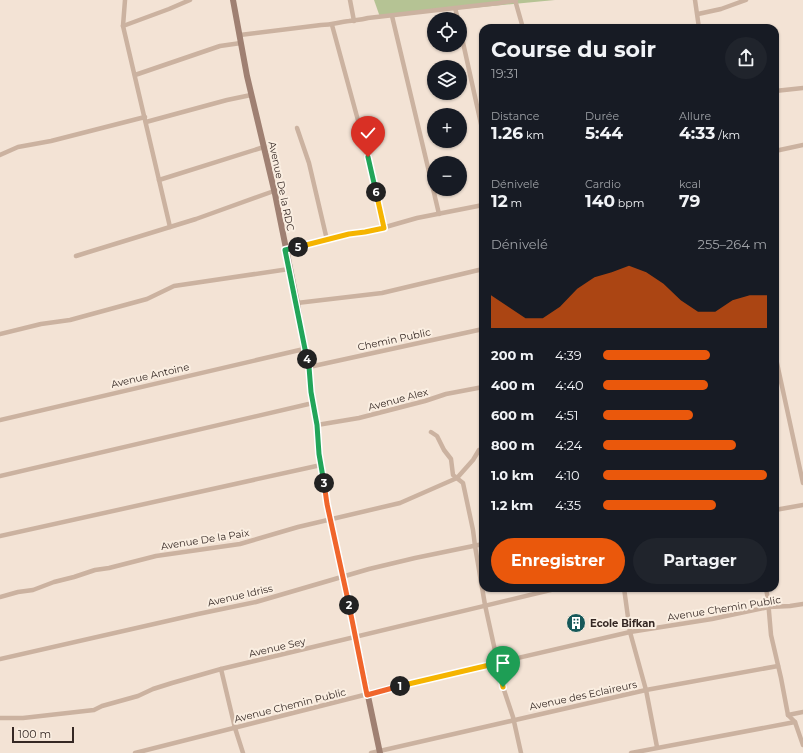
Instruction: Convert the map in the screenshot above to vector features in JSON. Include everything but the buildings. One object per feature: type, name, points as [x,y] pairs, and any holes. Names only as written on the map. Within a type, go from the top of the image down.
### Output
[{"type":"street","points":[[125,0],[123,26],[170,227]]},
{"type":"street","points":[[123,26],[190,0]]},
{"type":"street","name":"Avenue De la RDC","points":[[233,0],[251,95],[274,191],[297,303],[304,349],[309,367],[311,392],[317,425],[319,454],[330,520],[344,577],[367,695],[380,752]]},
{"type":"street","points":[[350,0],[354,21]]},
{"type":"street","points":[[240,35],[332,25],[349,21],[516,0],[523,24]]},
{"type":"street","points":[[695,0],[699,24]]},
{"type":"street","points":[[698,14],[721,9],[746,0]]},
{"type":"street","points":[[455,8],[456,12]]},
{"type":"street","points":[[392,16],[439,214]]},
{"type":"street","points":[[332,25],[368,157],[384,228]]},
{"type":"street","points":[[135,75],[220,46],[241,43]]},
{"type":"street","points":[[465,52],[479,115]]},
{"type":"street","points":[[779,91],[803,88]]},
{"type":"street","points":[[146,122],[251,95]]},
{"type":"street","points":[[0,155],[18,147],[51,141],[145,116]]},
{"type":"street","points":[[297,128],[309,163],[327,240]]},
{"type":"street","points":[[779,150],[803,145]]},
{"type":"street","points":[[159,180],[264,147]]},
{"type":"street","points":[[76,256],[196,219],[274,191]]},
{"type":"street","points":[[285,250],[384,228],[417,218],[479,206]]},
{"type":"street","points":[[0,334],[41,324],[70,320],[147,299],[174,286],[289,269]]},
{"type":"street","points":[[297,303],[382,293],[479,270]]},
{"type":"street","name":"Chemin Public","points":[[309,367],[479,330]]},
{"type":"street","name":"Avenue Antoine","points":[[0,420],[304,349]]},
{"type":"street","points":[[779,372],[803,483]]},
{"type":"street","name":"Avenue Alex","points":[[317,425],[373,415],[446,394],[479,388]]},
{"type":"street","points":[[0,476],[313,403]]},
{"type":"street","points":[[431,432],[437,436],[444,450],[451,459],[453,475],[463,483],[474,530],[479,570]]},
{"type":"street","points":[[457,478],[473,460],[479,450]]},
{"type":"street","points":[[0,536],[321,465]]},
{"type":"street","name":"Avenue De la Paix","points":[[0,597],[33,590],[95,570],[156,556],[240,544],[400,503],[457,478]]},
{"type":"street","points":[[779,509],[803,505]]},
{"type":"street","name":"Avenue Idriss","points":[[0,659],[256,602],[369,569],[479,545]]},
{"type":"street","points":[[483,592],[503,687],[521,753]]},
{"type":"street","name":"Avenue Sey","points":[[0,718],[23,718],[94,710],[102,706],[138,696],[153,689],[221,669],[542,592]]},
{"type":"street","points":[[625,592],[630,632],[646,690],[655,749]]},
{"type":"street","points":[[767,592],[771,635],[788,715],[795,722],[803,746]]},
{"type":"street","name":"Avenue Chemin Public","points":[[135,753],[431,678],[630,632],[712,619],[769,607],[803,604]]},
{"type":"street","name":"Avenue des Eclaireurs","points":[[371,753],[646,690],[778,666]]},
{"type":"street","points":[[221,669],[235,728],[243,753]]},
{"type":"street","points":[[788,715],[803,712]]},
{"type":"street","points":[[631,753],[795,722]]},
{"type":"green space","points":[[374,0],[555,0],[427,12],[380,17]]},
{"type":"place","name":"Ecole Bifkan","points":[[576,623]]},
{"type":"route","points":[[368,157],[384,228],[357,234],[349,234],[285,250],[297,303],[304,349],[309,367],[311,392],[317,425],[317,440],[327,504],[367,695],[431,678],[498,663],[503,687]]}]
